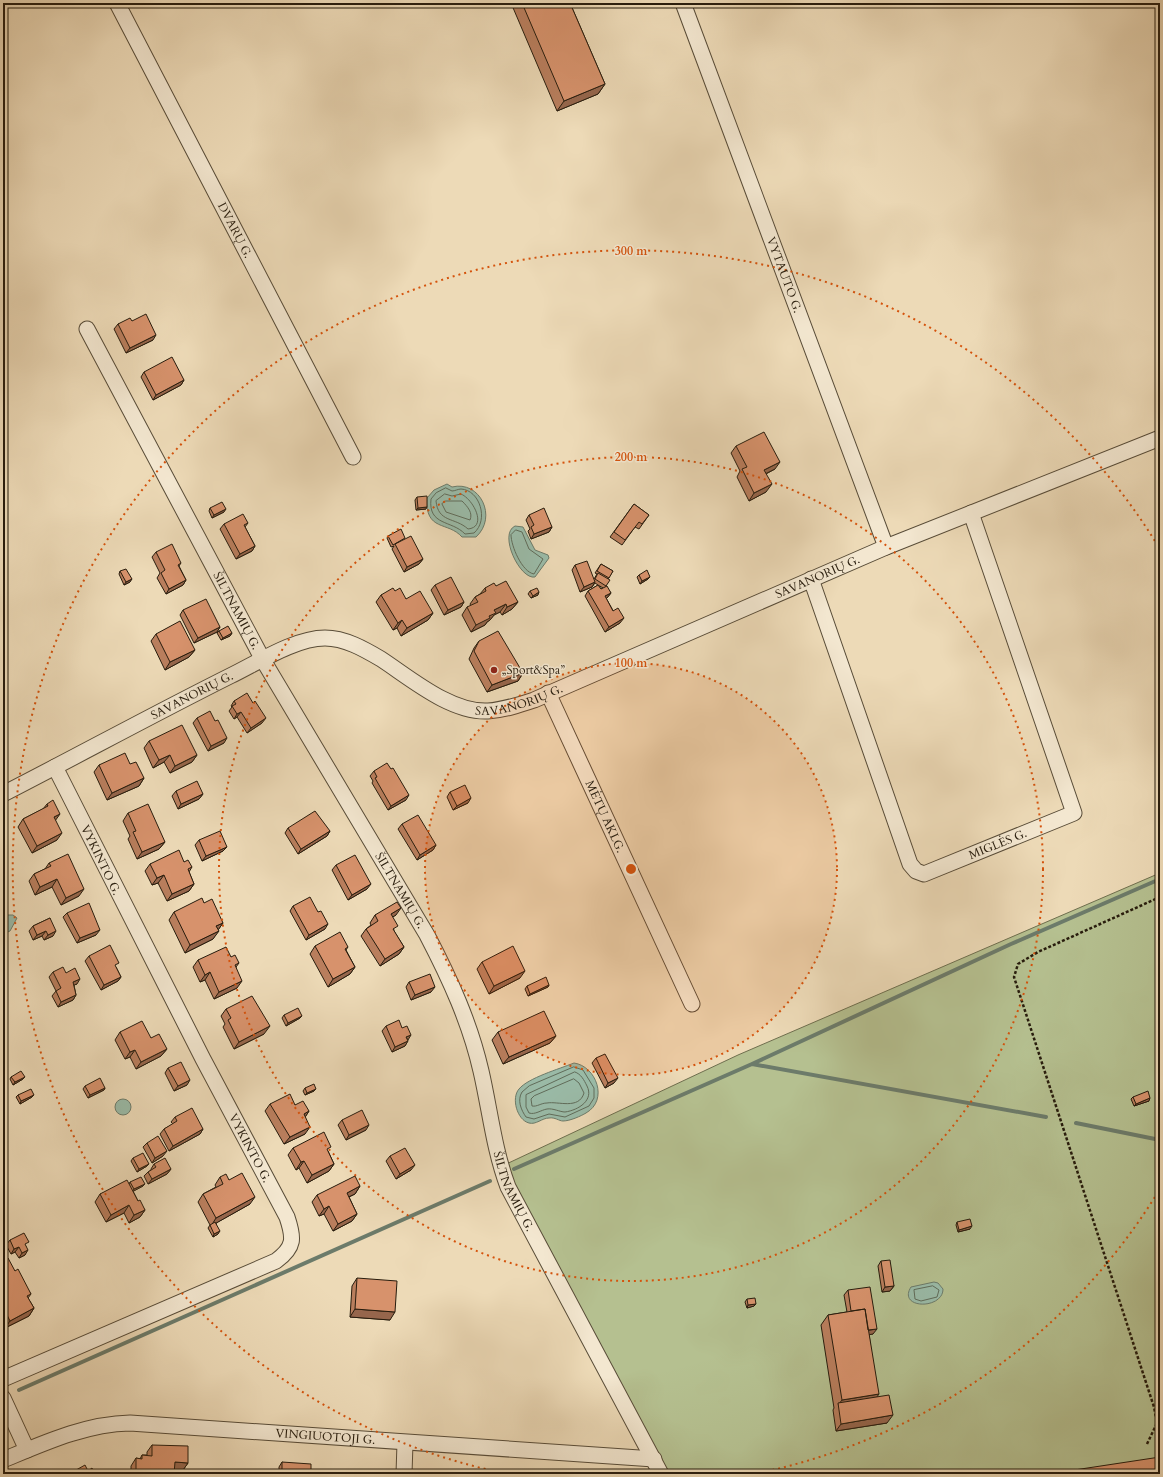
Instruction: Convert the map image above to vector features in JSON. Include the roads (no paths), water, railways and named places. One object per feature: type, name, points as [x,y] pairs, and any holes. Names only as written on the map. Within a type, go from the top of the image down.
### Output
[{"type":"street","name":"DVARŲ G.","points":[[117,3],[353,457]]},
{"type":"street","name":"VYTAUTO G.","points":[[683,3],[886,547]]},
{"type":"street","name":"ŠILTNAMIŲ G.","points":[[87,329],[262,660],[427,936],[446,972],[460,1003],[481,1069],[500,1167],[508,1187],[661,1474]]},
{"type":"street","name":"SAVANORIŲ G.","points":[[3,794],[181,700],[288,647],[324,638],[342,640],[356,646],[446,701],[465,708],[486,711],[509,708],[548,694],[886,547],[1160,438]]},
{"type":"street","name":"MIGLĖS G.","points":[[810,579],[910,864],[916,871],[924,874],[1067,816],[1074,813],[971,513]]},
{"type":"street","name":"MĖTŲ AKLG.","points":[[548,694],[692,1004]]},
{"type":"street","name":"VYKINTO G.","points":[[3,1379],[276,1261],[287,1253],[292,1242],[292,1232],[287,1217],[203,1059],[55,767]]},
{"type":"street","points":[[3,1398],[28,1450]]},
{"type":"street","name":"VINGIUOTOJI G.","points":[[3,1460],[86,1428],[108,1423],[158,1423],[405,1443],[654,1459]]},
{"type":"street","points":[[404,1474],[405,1443]]},
{"type":"water","points":[[447,484],[452,487],[462,486],[471,489],[478,494],[483,502],[485,520],[482,529],[476,537],[462,537],[456,532],[438,524],[430,516],[427,509],[427,498],[434,490]]},
{"type":"water","points":[[515,526],[523,527],[535,550],[548,555],[549,558],[535,577],[529,576],[523,571],[513,556],[509,538],[510,531]]},
{"type":"water","points":[[3,915],[13,915],[17,918],[10,931],[3,934]]},
{"type":"water","points":[[574,1063],[582,1065],[594,1077],[598,1092],[597,1100],[593,1107],[586,1113],[566,1121],[546,1118],[534,1123],[529,1123],[521,1118],[515,1103],[519,1089],[529,1081]]},
{"type":"water","points":[[123,1099],[130,1104],[131,1107],[126,1114],[123,1115],[116,1110],[115,1107],[120,1100]]},
{"type":"water","points":[[934,1282],[938,1283],[943,1289],[941,1296],[936,1301],[922,1304],[915,1303],[910,1300],[908,1294],[911,1287]]},
{"type":"waterway","points":[[752,1064],[1011,944],[1160,879]]},
{"type":"waterway","points":[[514,1169],[752,1064],[1046,1117]]},
{"type":"waterway","points":[[1076,1123],[1160,1140]]},
{"type":"waterway","points":[[19,1390],[490,1181]]},
{"type":"place","name":"„Sport&Spa”","points":[[494,670]]}]
